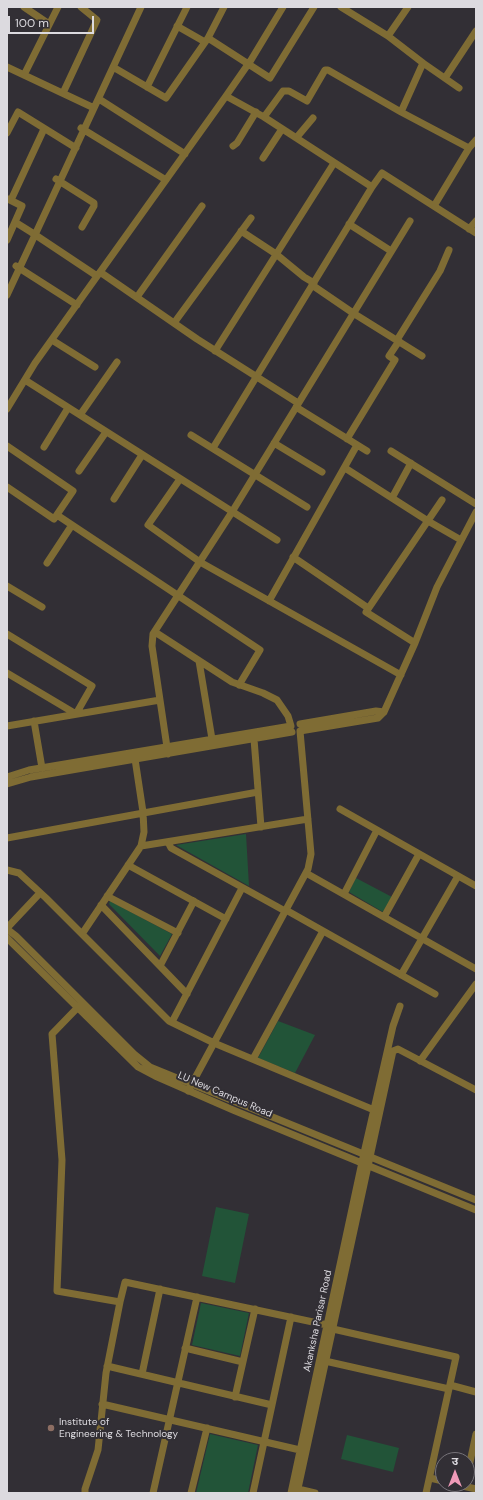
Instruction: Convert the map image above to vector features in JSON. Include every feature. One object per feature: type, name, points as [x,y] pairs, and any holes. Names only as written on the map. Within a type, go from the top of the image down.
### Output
[{"type":"street","points":[[24,7],[49,24]]},
{"type":"street","points":[[24,75],[58,7]]},
{"type":"street","points":[[63,93],[97,20],[81,7]]},
{"type":"street","points":[[8,292],[17,267],[82,129],[136,7]]},
{"type":"street","points":[[92,107],[98,98],[141,7]]},
{"type":"street","points":[[147,87],[187,7]]},
{"type":"street","points":[[113,67],[166,98],[207,40],[224,7]]},
{"type":"street","points":[[7,409],[52,340],[248,64],[283,7]]},
{"type":"street","points":[[177,26],[207,40],[268,77],[271,77],[314,7]]},
{"type":"street","points":[[342,7],[388,36],[459,88]]},
{"type":"street","points":[[388,36],[408,7]]},
{"type":"street","points":[[445,78],[476,31]]},
{"type":"street","points":[[401,112],[423,63]]},
{"type":"street","points":[[7,67],[92,107]]},
{"type":"street","points":[[264,117],[284,91],[289,91],[307,100],[325,70],[328,70],[401,112],[469,148]]},
{"type":"street","points":[[226,96],[297,137],[372,187]]},
{"type":"street","points":[[98,98],[185,154]]},
{"type":"street","points":[[7,133],[18,112],[74,146]]},
{"type":"street","points":[[233,146],[256,112]]},
{"type":"street","points":[[297,137],[313,118]]},
{"type":"street","points":[[7,240],[22,206],[9,199],[44,129]]},
{"type":"street","points":[[82,129],[166,180]]},
{"type":"street","points":[[263,158],[282,129]]},
{"type":"street","points":[[434,206],[469,148],[476,140]]},
{"type":"street","points":[[215,350],[334,163]]},
{"type":"street","points":[[213,448],[382,173],[476,233]]},
{"type":"street","points":[[58,180],[94,203],[94,206],[82,228]]},
{"type":"street","points":[[137,297],[202,206]]},
{"type":"street","points":[[174,323],[251,218]]},
{"type":"street","points":[[167,750],[152,646],[154,632],[232,512],[410,221]]},
{"type":"street","points":[[469,229],[476,221]]},
{"type":"street","points":[[15,222],[137,297],[367,451]]},
{"type":"street","points":[[350,224],[391,251]]},
{"type":"street","points":[[241,231],[276,254],[304,278],[353,313],[422,356]]},
{"type":"street","points":[[347,439],[395,360],[390,356],[440,271],[449,250]]},
{"type":"street","points":[[7,283],[17,267]]},
{"type":"street","points":[[17,267],[77,305]]},
{"type":"street","points":[[52,340],[95,367]]},
{"type":"street","points":[[80,415],[117,362]]},
{"type":"street","points":[[25,380],[277,540]]},
{"type":"street","points":[[44,447],[68,408]]},
{"type":"street","points":[[79,471],[106,432]]},
{"type":"street","points":[[191,435],[307,507]]},
{"type":"street","points":[[274,443],[322,472]]},
{"type":"street","points":[[268,601],[357,445]]},
{"type":"street","points":[[7,446],[73,491],[54,520],[7,487]]},
{"type":"street","points":[[391,450],[476,504]]},
{"type":"street","points":[[114,499],[142,455]]},
{"type":"street","points":[[392,498],[411,463]]},
{"type":"street","points":[[344,468],[461,540]]},
{"type":"street","points":[[180,479],[148,525],[200,562],[401,675]]},
{"type":"street","points":[[415,643],[366,612],[442,500]]},
{"type":"street","points":[[300,728],[378,718],[384,712],[415,643],[437,587],[476,512]]},
{"type":"street","points":[[57,515],[260,650],[239,685]]},
{"type":"street","points":[[47,563],[72,525]]},
{"type":"street","points":[[293,557],[368,608]]},
{"type":"street","points":[[7,586],[42,607]]},
{"type":"street","points":[[154,632],[232,682],[263,693],[277,700],[288,716],[292,729],[298,733],[300,728]]},
{"type":"street","points":[[7,634],[92,686],[76,714]]},
{"type":"street","points":[[199,661],[212,739]]},
{"type":"street","points":[[7,673],[76,714]]},
{"type":"street","points":[[7,726],[160,700]]},
{"type":"street","points":[[34,721],[42,768]]},
{"type":"street","points":[[190,1087],[306,873],[311,854],[300,728]]},
{"type":"street","points":[[7,784],[31,777],[135,759],[212,739],[292,729]]},
{"type":"street","points":[[7,777],[42,768],[254,739],[292,729]]},
{"type":"street","points":[[254,739],[261,827]]},
{"type":"street","points":[[82,934],[141,846],[144,832],[143,812],[135,759]]},
{"type":"street","points":[[7,838],[258,792]]},
{"type":"street","points":[[340,809],[476,886]]},
{"type":"street","points":[[141,846],[308,820]]},
{"type":"street","points":[[344,894],[377,830]]},
{"type":"street","points":[[168,842],[171,848],[242,888],[286,910],[435,994]]},
{"type":"street","points":[[384,917],[419,854]]},
{"type":"street","points":[[128,865],[226,919]]},
{"type":"street","points":[[7,870],[19,873],[169,1021],[214,1043],[374,1110]]},
{"type":"street","points":[[306,873],[476,969]]},
{"type":"street","points":[[401,975],[458,876]]},
{"type":"street","points":[[172,1022],[242,888]]},
{"type":"street","points":[[7,929],[40,893]]},
{"type":"street","points":[[107,896],[178,933]]},
{"type":"street","points":[[160,966],[194,901]]},
{"type":"street","points":[[101,905],[187,994]]},
{"type":"street","name":"LU New Campus Road","points":[[7,929],[16,936],[138,1067],[155,1076],[190,1087],[367,1155],[476,1200]]},
{"type":"street","points":[[254,1059],[323,931]]},
{"type":"street","name":"LU New Campus Road","points":[[7,938],[80,1005]]},
{"type":"street","points":[[420,1061],[476,984]]},
{"type":"street","points":[[80,1005],[52,1034],[62,1160],[56,1291],[120,1302]]},
{"type":"street","points":[[367,1155],[374,1110],[393,1026],[400,1006]]},
{"type":"street","points":[[367,1155],[393,1051],[398,1049],[476,1090]]},
{"type":"street","name":"LU New Campus Road","points":[[190,1087],[365,1164],[476,1210]]},
{"type":"street","name":"Akanksha Parisar Road","points":[[295,1492],[367,1155]]},
{"type":"street","points":[[85,1493],[98,1450],[107,1366],[125,1282],[291,1317],[456,1357],[426,1493]]},
{"type":"street","points":[[142,1374],[160,1290]]},
{"type":"street","points":[[153,1493],[197,1297]]},
{"type":"street","points":[[235,1397],[255,1309]]},
{"type":"street","points":[[252,1493],[291,1317]]},
{"type":"street","name":"Akanksha Parisar Road","points":[[303,1452],[325,1362],[330,1327]]},
{"type":"street","points":[[186,1348],[243,1362]]},
{"type":"street","points":[[325,1362],[476,1392]]},
{"type":"street","points":[[107,1366],[272,1405]]},
{"type":"street","points":[[102,1404],[303,1452]]},
{"type":"street","points":[[191,1493],[206,1428]]},
{"type":"street","points":[[472,1452],[476,1434]]},
{"type":"street","points":[[430,1478],[435,1479]]},
{"type":"street","points":[[295,1492],[315,1493]]},
{"type":"green space","points":[[246,834],[249,886],[176,845]]},
{"type":"green space","points":[[356,878],[392,897],[383,912],[349,892]]},
{"type":"green space","points":[[110,901],[172,934],[160,956],[109,904]]},
{"type":"green space","points":[[278,1021],[315,1035],[295,1073],[258,1058]]},
{"type":"green space","points":[[216,1207],[249,1214],[235,1283],[202,1276]]},
{"type":"green space","points":[[201,1303],[249,1313],[240,1356],[192,1345]]},
{"type":"green space","points":[[210,1434],[258,1445],[248,1493],[196,1493]]},
{"type":"green space","points":[[347,1435],[399,1448],[393,1472],[341,1459]]},
{"type":"place","name":"Institute of Engineering & Technology","points":[[51,1428]]}]
